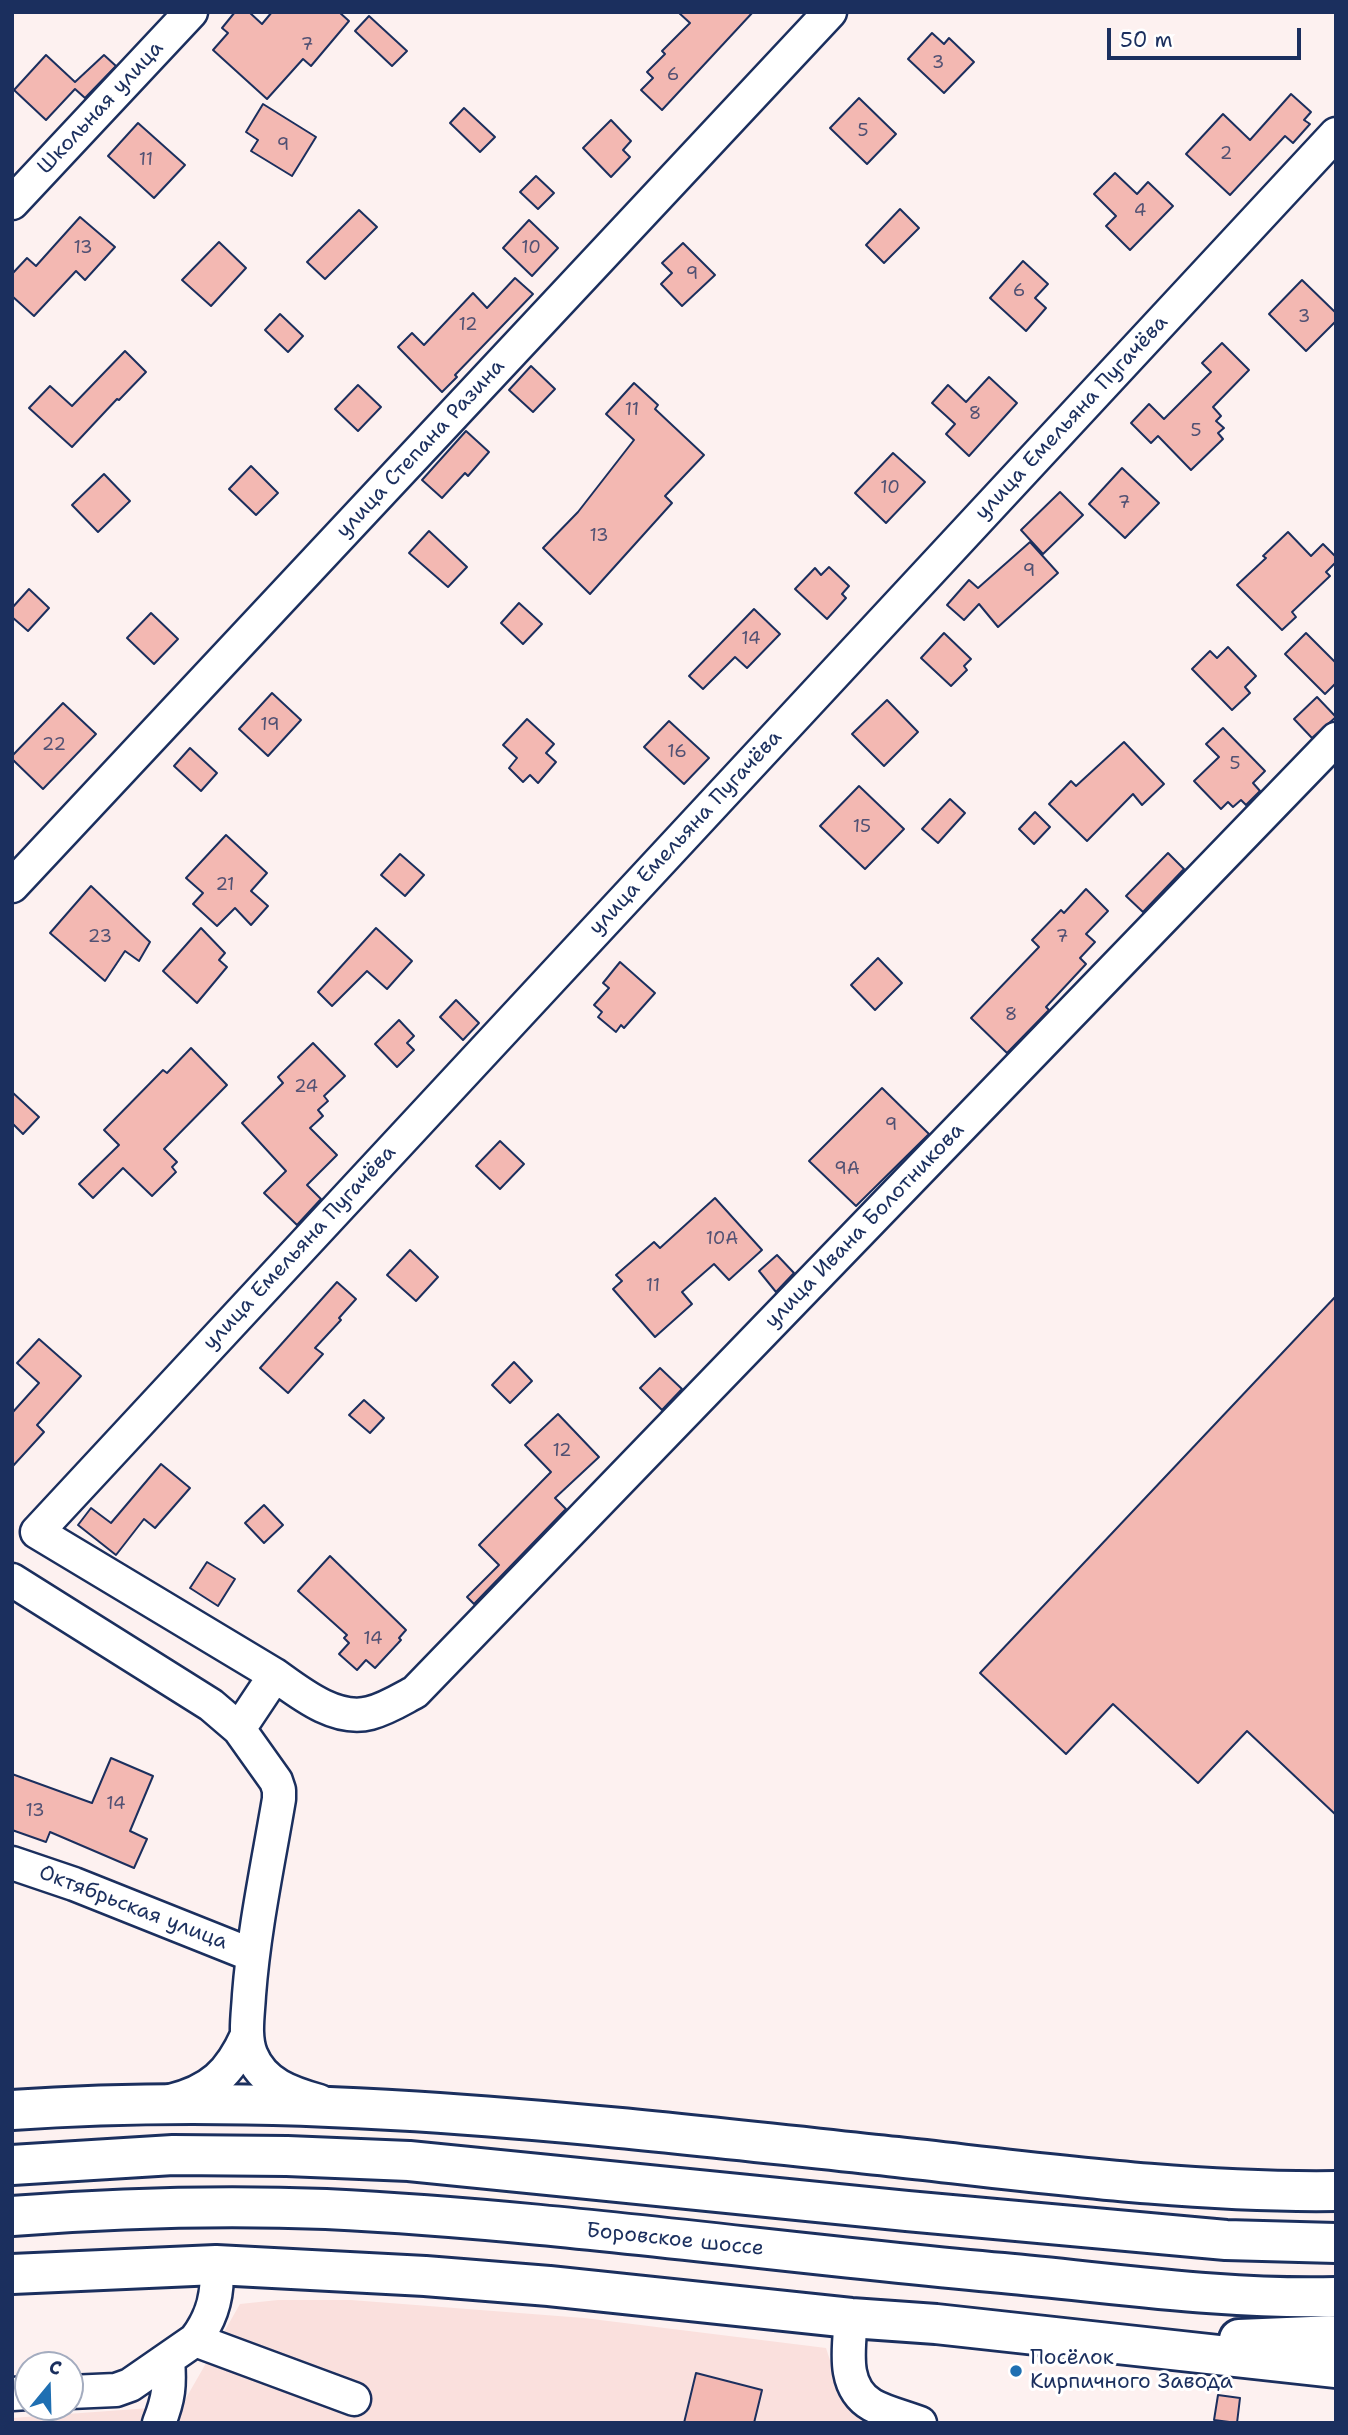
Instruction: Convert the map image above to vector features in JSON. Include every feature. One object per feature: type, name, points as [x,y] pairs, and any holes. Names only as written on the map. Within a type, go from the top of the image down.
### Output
[{"type":"main road","points":[[12,2110],[153,2104],[347,2108],[460,2114],[779,2144],[1147,2184],[1225,2189],[1336,2191]]},
{"type":"main road","points":[[12,2165],[173,2155],[409,2161],[1212,2239],[1336,2243]]},
{"type":"main road","name":"Боровское шоссе","points":[[12,2216],[71,2211],[199,2208],[371,2212],[507,2222],[867,2261],[1246,2295],[1336,2297]]},
{"type":"main road","points":[[16,2274],[216,2265],[425,2276],[948,2326],[1336,2368]]},
{"type":"main road","points":[[1118,2345],[1336,2335]]},
{"type":"street","name":"Школьная улица","points":[[12,203],[191,12]]},
{"type":"street","name":"улица Степана Разина","points":[[12,886],[830,12]]},
{"type":"street","name":"улица Емельяна Пугачёва","points":[[275,1675],[37,1532],[1336,134]]},
{"type":"street","name":"улица Ивана Болотникова","points":[[275,1675],[330,1710],[367,1714],[388,1707],[415,1692],[1336,739]]},
{"type":"street","points":[[12,1580],[211,1705],[239,1729],[276,1781],[279,1790],[252,1955],[247,2035],[250,2053],[258,2067],[281,2088],[293,2094],[347,2108]]},
{"type":"street","points":[[239,1729],[275,1675]]},
{"type":"street","name":"Октябрьская улица","points":[[12,1863],[86,1889],[252,1955]]},
{"type":"street","points":[[153,2104],[195,2093],[217,2080],[235,2059],[247,2035]]},
{"type":"street","points":[[84,2391],[116,2390],[131,2385],[195,2340],[203,2330],[216,2300],[216,2265]]},
{"type":"street","points":[[851,2318],[848,2367],[856,2389],[871,2405],[920,2423]]},
{"type":"street","points":[[195,2340],[354,2399]]},
{"type":"street","points":[[159,2423],[168,2402],[168,2358]]},
{"type":"shaded area","points":[[278,2300],[351,2300],[584,2318],[826,2348],[844,2404],[871,2423],[12,2423],[14,2418],[14,2421],[84,2421],[84,2413],[150,2408],[174,2419],[240,2304]]},
{"type":"building","points":[[235,12],[249,12],[262,24],[272,12],[339,12],[349,21],[311,66],[303,59],[267,99],[213,50],[228,33],[222,28]]},
{"type":"building","points":[[678,12],[753,12],[662,110],[641,90],[653,78],[647,72],[665,54],[662,51],[690,23]]},
{"type":"building","points":[[369,16],[407,51],[392,66],[355,31]]},
{"type":"building","points":[[932,33],[944,44],[949,38],[974,62],[944,93],[908,59]]},
{"type":"building","points":[[46,55],[75,82],[104,55],[116,66],[85,98],[75,89],[46,120],[14,90]]},
{"type":"building","points":[[1291,94],[1311,112],[1304,120],[1310,124],[1293,143],[1285,136],[1230,195],[1186,154],[1223,114],[1250,140]]},
{"type":"building","points":[[859,98],[896,134],[867,164],[830,128]]},
{"type":"building","points":[[263,104],[316,137],[292,176],[251,151],[258,140],[246,132]]},
{"type":"building","points":[[464,108],[495,137],[480,152],[450,123]]},
{"type":"building","points":[[611,120],[631,141],[623,150],[630,157],[611,177],[583,148]]},
{"type":"building","points":[[138,123],[185,165],[154,198],[108,156]]},
{"type":"building","points":[[1115,173],[1137,194],[1148,182],[1173,206],[1130,250],[1106,226],[1116,216],[1094,194]]},
{"type":"building","points":[[536,176],[554,193],[538,209],[520,192]]},
{"type":"building","points":[[900,209],[919,228],[884,263],[866,245]]},
{"type":"building","points":[[359,210],[377,227],[325,279],[307,262]]},
{"type":"building","points":[[80,217],[115,247],[85,280],[76,271],[34,316],[12,296],[12,274],[27,258],[36,266]]},
{"type":"building","points":[[529,220],[558,248],[532,276],[503,248]]},
{"type":"building","points":[[219,242],[246,268],[211,306],[182,280]]},
{"type":"building","points":[[683,243],[715,275],[682,306],[661,284],[672,273],[662,263]]},
{"type":"building","points":[[1023,261],[1048,284],[1035,298],[1046,308],[1026,331],[990,298]]},
{"type":"building","points":[[515,278],[533,294],[442,392],[398,347],[412,333],[424,345],[473,293],[487,308]]},
{"type":"building","points":[[1302,280],[1336,313],[1336,321],[1306,351],[1269,314]]},
{"type":"building","points":[[280,314],[303,336],[288,352],[265,330]]},
{"type":"building","points":[[1222,343],[1249,370],[1213,407],[1221,416],[1216,421],[1224,428],[1218,433],[1223,439],[1191,470],[1158,436],[1151,443],[1131,423],[1149,404],[1164,419],[1211,372],[1202,363]]},
{"type":"building","points":[[125,351],[146,372],[72,447],[29,408],[50,386],[72,406]]},
{"type":"building","points":[[531,366],[555,389],[533,412],[509,390]]},
{"type":"building","points":[[989,377],[1017,403],[969,456],[946,434],[955,424],[932,403],[948,385],[966,402]]},
{"type":"building","points":[[634,383],[658,405],[655,409],[704,455],[665,496],[672,503],[590,594],[543,548],[578,512],[634,440],[606,414]]},
{"type":"building","points":[[358,385],[381,407],[358,431],[335,409]]},
{"type":"building","points":[[466,431],[489,452],[468,476],[465,473],[442,498],[422,480]]},
{"type":"building","points":[[893,453],[925,482],[886,523],[855,493]]},
{"type":"building","points":[[251,466],[278,493],[256,515],[229,489]]},
{"type":"building","points":[[1122,468],[1159,503],[1125,538],[1089,504]]},
{"type":"building","points":[[104,474],[130,501],[98,532],[72,505]]},
{"type":"building","points":[[1060,492],[1083,515],[1043,554],[1021,530]]},
{"type":"building","points":[[429,531],[467,567],[448,587],[409,553]]},
{"type":"building","points":[[1288,532],[1311,556],[1323,544],[1336,557],[1336,562],[1326,572],[1330,576],[1292,612],[1296,617],[1282,630],[1237,585],[1266,558],[1263,556]]},
{"type":"building","points":[[1030,542],[1058,573],[998,627],[979,604],[964,620],[947,605],[969,580],[978,588]]},
{"type":"building","points":[[829,567],[849,586],[842,594],[846,598],[827,619],[795,589],[815,568],[821,575]]},
{"type":"building","points":[[29,589],[49,608],[28,631],[12,617],[12,608]]},
{"type":"building","points":[[519,603],[542,624],[523,644],[501,623]]},
{"type":"building","points":[[754,609],[780,634],[747,668],[735,657],[703,689],[689,676]]},
{"type":"building","points":[[151,613],[178,639],[154,664],[127,638]]},
{"type":"building","points":[[944,633],[971,659],[964,666],[967,670],[951,686],[921,658]]},
{"type":"building","points":[[1306,633],[1336,663],[1336,683],[1325,694],[1285,654]]},
{"type":"building","points":[[1228,647],[1256,676],[1245,687],[1250,693],[1232,710],[1192,669],[1210,651],[1217,658]]},
{"type":"building","points":[[272,693],[301,720],[268,756],[239,729]]},
{"type":"building","points":[[1317,697],[1336,717],[1312,738],[1294,719]]},
{"type":"building","points":[[887,700],[918,732],[884,766],[852,734]]},
{"type":"building","points":[[63,703],[96,734],[43,789],[12,756]]},
{"type":"building","points":[[527,719],[554,744],[546,753],[556,762],[538,783],[530,775],[523,782],[509,768],[517,758],[503,745]]},
{"type":"building","points":[[669,721],[709,758],[684,784],[644,747]]},
{"type":"building","points":[[1223,728],[1265,771],[1253,783],[1260,791],[1246,805],[1241,800],[1233,807],[1228,802],[1221,809],[1194,781],[1219,757],[1206,744]]},
{"type":"building","points":[[1124,742],[1164,784],[1142,805],[1133,794],[1087,841],[1049,804],[1071,781],[1076,786]]},
{"type":"building","points":[[190,748],[217,773],[201,791],[174,766]]},
{"type":"building","points":[[859,786],[904,829],[865,869],[820,826]]},
{"type":"building","points":[[950,799],[965,813],[938,843],[922,829]]},
{"type":"building","points":[[1035,812],[1050,827],[1034,844],[1019,829]]},
{"type":"building","points":[[226,835],[267,873],[251,891],[268,906],[251,925],[235,908],[217,926],[193,904],[203,893],[186,878]]},
{"type":"building","points":[[1168,853],[1184,869],[1143,912],[1126,896]]},
{"type":"building","points":[[400,854],[424,875],[405,896],[381,875]]},
{"type":"building","points":[[91,886],[150,942],[139,961],[125,951],[105,981],[50,933]]},
{"type":"building","points":[[1086,889],[1108,911],[1086,934],[1095,942],[1080,958],[1086,964],[1046,1007],[1049,1010],[1007,1053],[971,1018],[1039,947],[1032,940],[1061,910],[1064,913]]},
{"type":"building","points":[[201,928],[225,953],[219,960],[227,967],[197,1003],[163,971]]},
{"type":"building","points":[[376,928],[412,961],[387,989],[367,971],[332,1006],[318,992]]},
{"type":"building","points":[[878,958],[902,983],[875,1010],[851,985]]},
{"type":"building","points":[[620,962],[655,993],[624,1028],[621,1025],[616,1032],[598,1017],[602,1012],[594,1005],[609,988],[603,983]]},
{"type":"building","points":[[456,1000],[479,1023],[463,1040],[440,1017]]},
{"type":"building","points":[[399,1020],[414,1036],[407,1043],[414,1050],[397,1067],[375,1044]]},
{"type":"building","points":[[313,1043],[345,1076],[324,1096],[328,1101],[318,1110],[323,1116],[310,1128],[337,1155],[307,1185],[321,1199],[297,1225],[264,1193],[286,1171],[242,1123],[283,1083],[278,1077]]},
{"type":"building","points":[[191,1048],[227,1085],[164,1149],[177,1162],[172,1167],[176,1172],[152,1196],[123,1168],[93,1198],[79,1184],[119,1145],[104,1130],[163,1070],[167,1073]]},
{"type":"building","points":[[882,1088],[929,1134],[856,1206],[809,1161]]},
{"type":"building","points":[[12,1092],[39,1117],[23,1134],[12,1123]]},
{"type":"building","points":[[500,1141],[524,1164],[500,1189],[476,1166]]},
{"type":"building","points":[[715,1198],[762,1250],[729,1280],[714,1264],[682,1292],[692,1304],[655,1337],[613,1289],[622,1281],[616,1275],[654,1242],[660,1248]]},
{"type":"building","points":[[410,1250],[438,1277],[416,1301],[387,1275]]},
{"type":"building","points":[[777,1255],[794,1273],[776,1292],[759,1271]]},
{"type":"building","points":[[337,1282],[356,1299],[315,1348],[323,1354],[288,1393],[260,1368]]},
{"type":"building","points":[[1336,1296],[1336,1815],[1247,1731],[1198,1783],[1113,1704],[1066,1754],[980,1673]]},
{"type":"building","points":[[39,1339],[81,1376],[37,1425],[44,1432],[12,1467],[12,1413],[39,1383],[17,1363]]},
{"type":"building","points":[[514,1362],[532,1381],[510,1403],[492,1385]]},
{"type":"building","points":[[660,1368],[682,1389],[662,1410],[640,1388]]},
{"type":"building","points":[[364,1400],[384,1418],[370,1433],[349,1415]]},
{"type":"building","points":[[558,1414],[599,1457],[555,1498],[566,1509],[474,1604],[467,1597],[499,1565],[479,1545],[551,1472],[525,1445]]},
{"type":"building","points":[[161,1464],[190,1488],[155,1528],[144,1519],[116,1555],[78,1525],[91,1508],[111,1523]]},
{"type":"building","points":[[264,1505],[283,1525],[264,1543],[245,1523]]},
{"type":"building","points":[[330,1556],[406,1630],[399,1638],[401,1640],[375,1668],[366,1660],[357,1670],[339,1654],[349,1643],[344,1638],[347,1635],[298,1591]]},
{"type":"building","points":[[207,1562],[235,1579],[218,1606],[190,1588]]},
{"type":"building","points":[[111,1758],[153,1776],[130,1831],[147,1839],[134,1868],[50,1832],[46,1842],[12,1830],[12,1774],[92,1803]]},
{"type":"building","points":[[696,2373],[762,2390],[754,2423],[684,2423]]},
{"type":"building","points":[[1218,2395],[1240,2398],[1237,2423],[1214,2420]]},
{"type":"place","name":"Посёлок Кирпичного Завода","points":[[1016,2371]]}]
